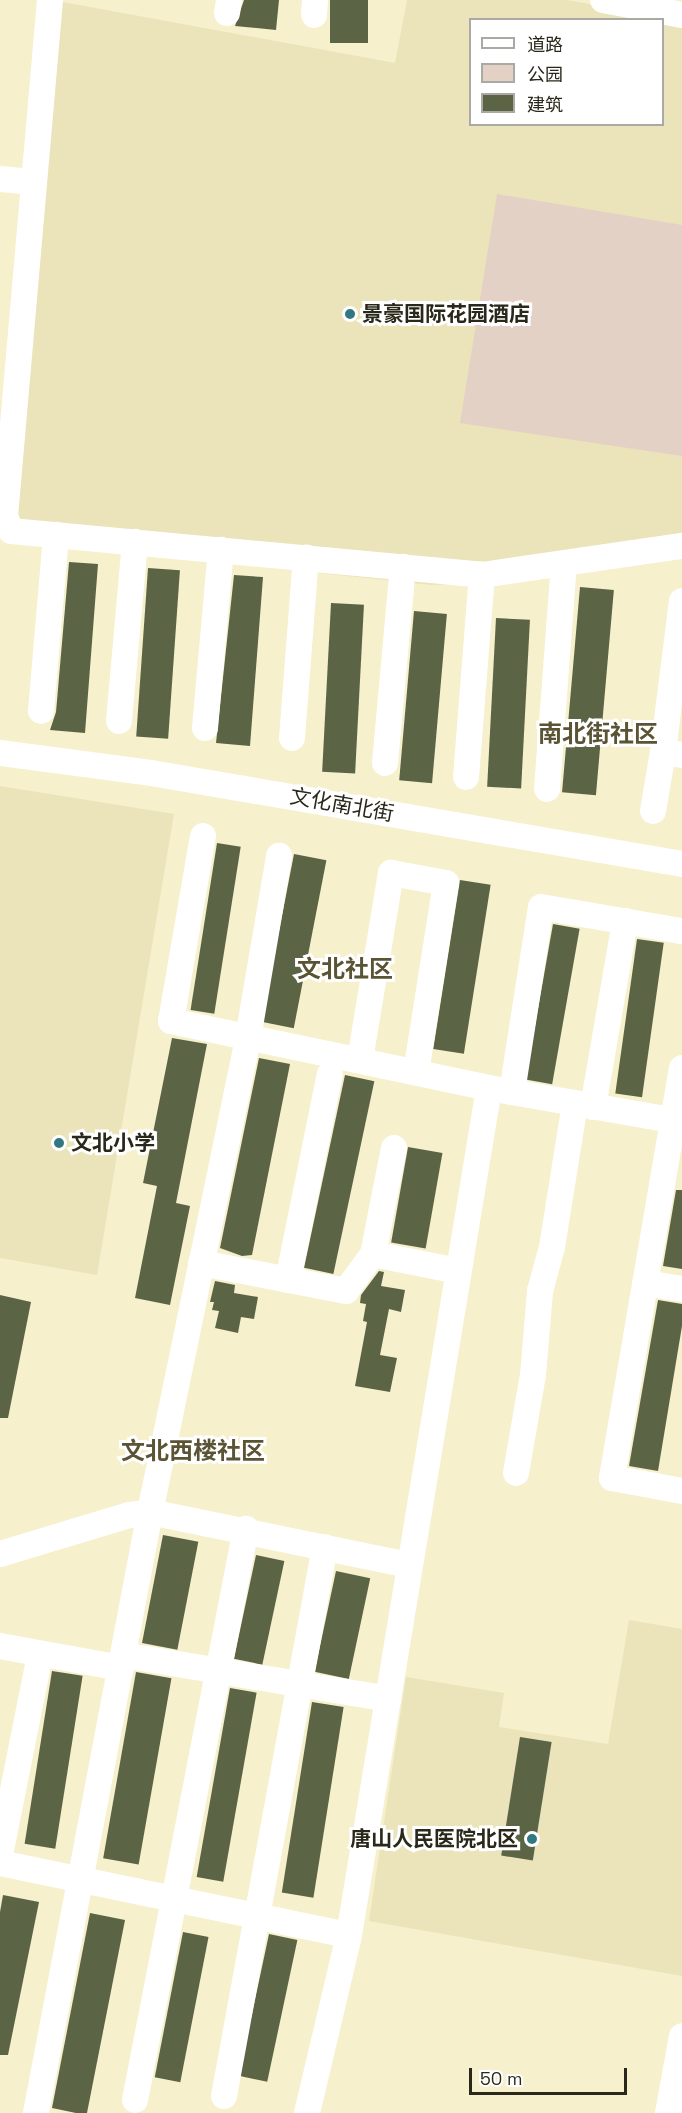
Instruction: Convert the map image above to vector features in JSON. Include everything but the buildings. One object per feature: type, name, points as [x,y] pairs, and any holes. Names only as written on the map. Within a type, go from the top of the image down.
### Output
[{"type":"street","points":[[50,0],[34,182],[9,365],[5,516],[11,531],[482,575],[682,546]]},
{"type":"street","points":[[603,0],[682,15]]},
{"type":"street","points":[[0,179],[34,182]]},
{"type":"street","points":[[40,711],[56,535]]},
{"type":"street","points":[[119,721],[135,542]]},
{"type":"street","points":[[205,728],[221,550]]},
{"type":"street","points":[[292,738],[306,558]]},
{"type":"street","points":[[547,789],[564,564]]},
{"type":"street","points":[[385,763],[403,567]]},
{"type":"street","points":[[466,777],[482,575]]},
{"type":"street","points":[[653,811],[673,754],[682,602]]},
{"type":"street","name":"文化南北街","points":[[0,753],[152,773],[682,864]]},
{"type":"street","points":[[203,836],[171,1021],[501,1090],[678,1121]]},
{"type":"street","points":[[36,2113],[150,1512],[248,1038],[279,856]]},
{"type":"street","points":[[360,1060],[391,873],[446,883],[416,1072]]},
{"type":"street","points":[[307,2113],[349,1935],[458,1271],[541,907],[682,931]]},
{"type":"street","points":[[516,1473],[533,1375],[540,1292],[625,921]]},
{"type":"street","points":[[682,1068],[678,1121],[645,1283],[612,1478],[682,1491]]},
{"type":"street","points":[[288,1280],[330,1074]]},
{"type":"street","points":[[201,1263],[346,1291],[374,1254],[394,1148]]},
{"type":"street","points":[[374,1254],[458,1271]]},
{"type":"street","points":[[645,1283],[682,1289]]},
{"type":"street","points":[[0,1554],[129,1515],[150,1512],[246,1529],[410,1566]]},
{"type":"street","points":[[135,2100],[246,1529]]},
{"type":"street","points":[[224,2096],[325,1547]]},
{"type":"street","points":[[0,1646],[40,1654],[218,1671],[388,1699]]},
{"type":"street","points":[[0,1855],[40,1654]]},
{"type":"street","points":[[0,1863],[349,1935]]},
{"type":"street","points":[[668,2113],[682,2036]]},
{"type":"shaded area","name":"景豪国际花园酒店","points":[[52,0],[395,63],[407,0],[567,0],[682,21],[682,550],[491,582],[431,585],[0,539],[0,504]]},
{"type":"shaded area","name":"文北小学","points":[[0,786],[174,814],[97,1275],[0,1258]]},
{"type":"shaded area","name":"唐山人民医院北区","points":[[629,1620],[682,1629],[682,1976],[369,1921],[406,1677],[504,1693],[499,1727],[608,1744]]},
{"type":"green space","points":[[497,194],[682,225],[682,456],[460,423]]},
{"type":"place","name":"景豪国际花园酒店","points":[[350,314]]},
{"type":"place","name":"文北小学","points":[[59,1143]]},
{"type":"place","name":"唐山人民医院北区","points":[[532,1839]]},
{"type":"district","name":"南北街社区","points":[[598,734]]},
{"type":"district","name":"文北社区","points":[[345,969]]},
{"type":"district","name":"文北西楼社区","points":[[193,1451]]}]
